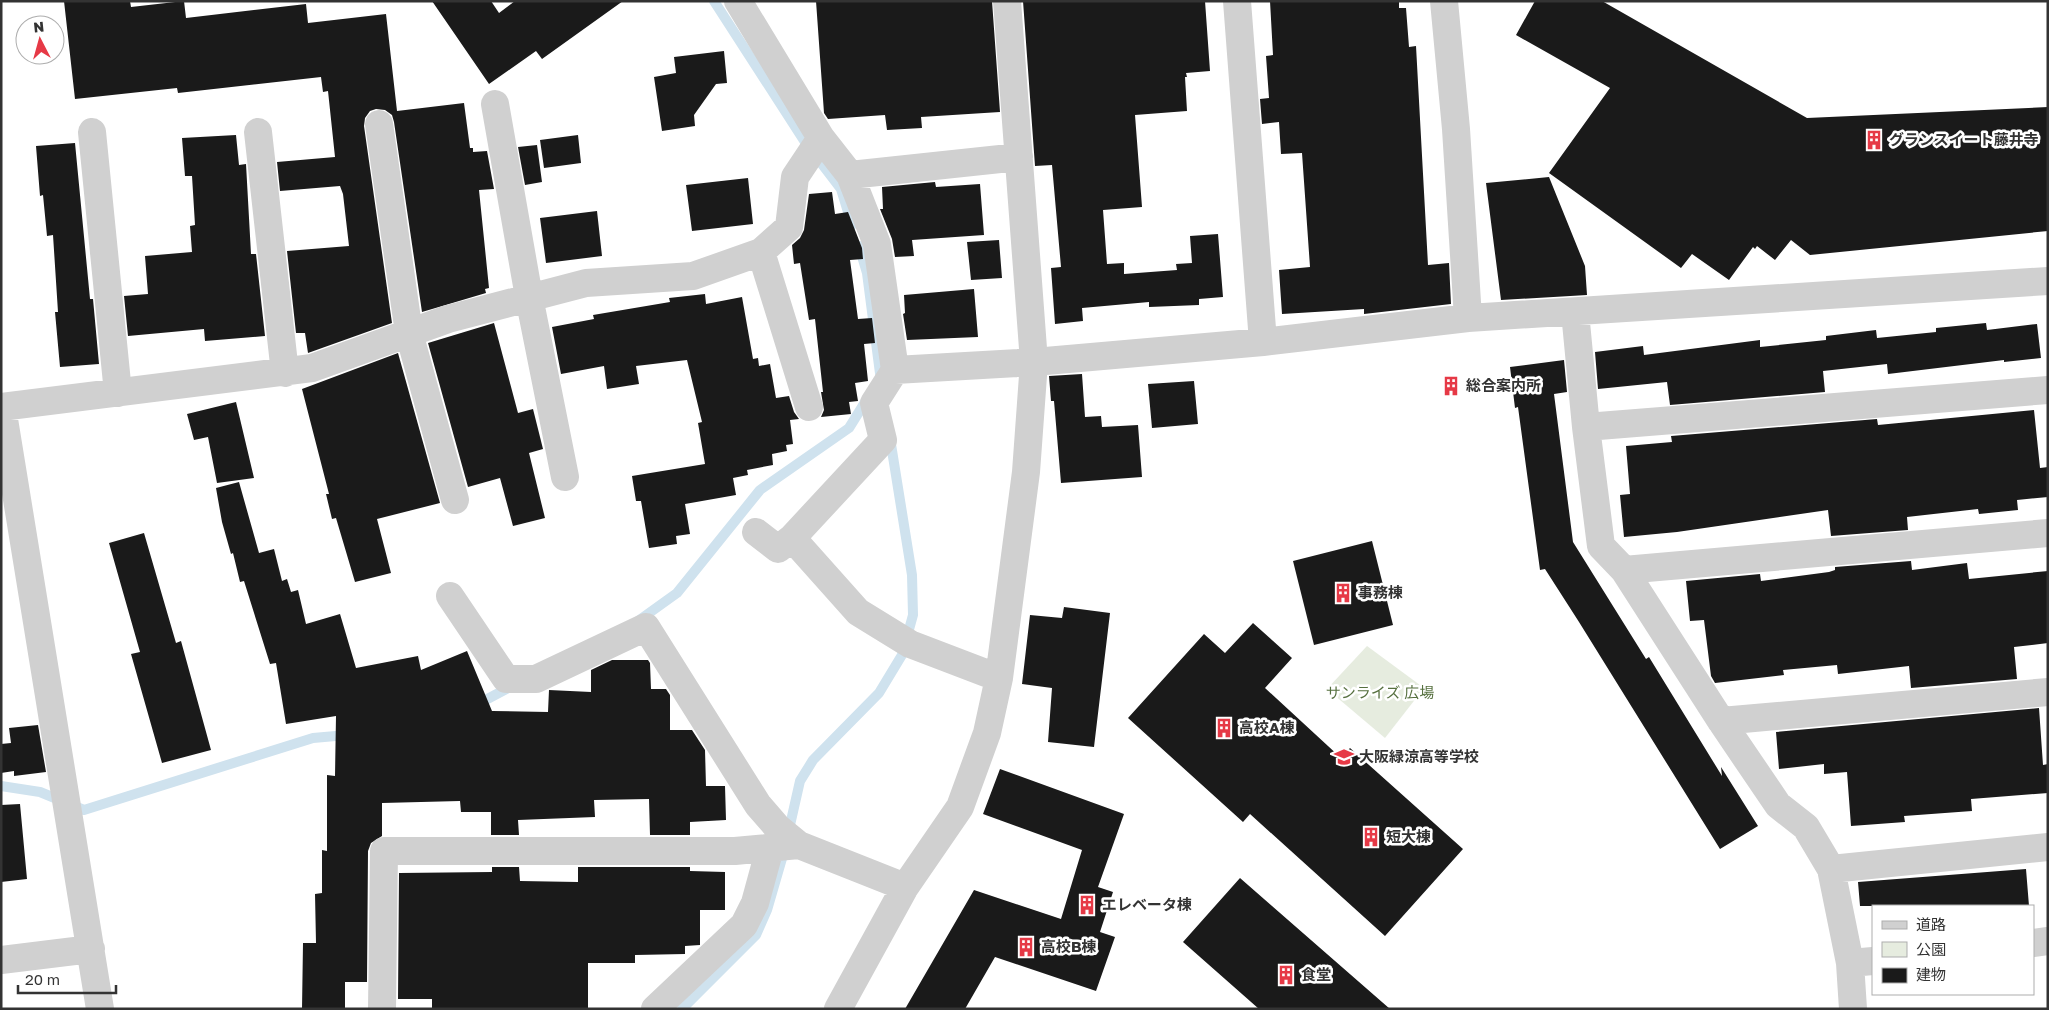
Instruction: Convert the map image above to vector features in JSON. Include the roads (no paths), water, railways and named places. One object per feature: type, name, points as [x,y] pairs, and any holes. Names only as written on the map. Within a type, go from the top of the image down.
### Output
[{"type":"street","points":[[738,1],[821,138],[850,175],[877,244],[895,370],[874,402],[883,440],[792,538],[778,549],[756,532]]},
{"type":"street","points":[[838,1009],[905,887],[960,807],[987,733],[999,678],[1026,472],[1034,362],[1007,1]]},
{"type":"street","points":[[1237,1],[1263,342]]},
{"type":"street","points":[[1444,1],[1456,129],[1468,318]]},
{"type":"street","points":[[495,104],[528,298],[565,477]]},
{"type":"street","points":[[378,124],[410,333],[455,500]]},
{"type":"street","points":[[92,132],[118,393]]},
{"type":"street","points":[[258,132],[285,373]]},
{"type":"street","points":[[100,1009],[1,407],[285,373],[312,368],[448,319],[586,283],[693,276],[761,252],[789,227],[795,177],[821,138]]},
{"type":"street","points":[[850,175],[1019,157]]},
{"type":"street","points":[[761,252],[810,407]]},
{"type":"street","points":[[895,370],[1034,362],[1263,342],[1468,318],[2048,281]]},
{"type":"street","points":[[1575,312],[1586,427],[1601,546],[1624,570],[1721,721],[1778,805],[1806,827],[1831,869],[1861,962],[1853,1009]]},
{"type":"street","points":[[1586,427],[2048,390]]},
{"type":"street","points":[[1624,570],[2048,533]]},
{"type":"street","points":[[792,538],[858,612],[910,644],[999,678]]},
{"type":"street","points":[[450,596],[506,679],[536,680],[646,626],[758,805],[777,827],[799,845],[905,887]]},
{"type":"street","points":[[1721,721],[2048,692]]},
{"type":"street","points":[[382,1009],[384,851],[735,851],[799,845]]},
{"type":"street","points":[[1831,869],[2048,847]]},
{"type":"street","points":[[655,1009],[744,925],[755,903],[770,848]]},
{"type":"street","points":[[2034,943],[2048,941]]},
{"type":"street","points":[[1,960],[90,949]]},
{"type":"waterway","points":[[714,1],[805,142],[841,189],[852,225]]},
{"type":"waterway","points":[[859,246],[867,273],[881,381]]},
{"type":"waterway","points":[[638,621],[677,593],[760,490],[849,428],[867,399]]},
{"type":"waterway","points":[[788,834],[800,781],[813,760],[879,693],[902,655],[913,615],[912,575],[890,438]]},
{"type":"waterway","points":[[476,705],[512,686]]},
{"type":"waterway","points":[[1,786],[40,792],[84,810],[313,738],[347,735]]},
{"type":"waterway","points":[[682,1009],[756,935],[767,910],[785,848]]},
{"type":"place","name":"グランスイート藤井寺","points":[[1874,140]]},
{"type":"place","name":"総合案内所","points":[[1451,386]]},
{"type":"place","name":"事務棟","points":[[1343,593]]},
{"type":"place","name":"高校A棟","points":[[1224,728]]},
{"type":"place","name":"大阪緑涼高等学校","points":[[1344,757]]},
{"type":"place","name":"短大棟","points":[[1371,837]]},
{"type":"place","name":"エレベータ棟","points":[[1087,905]]},
{"type":"place","name":"高校B棟","points":[[1026,947]]},
{"type":"place","name":"食堂","points":[[1286,975]]},
{"type":"park label","name":"サンライズ 広場","points":[[1380,693]]}]
